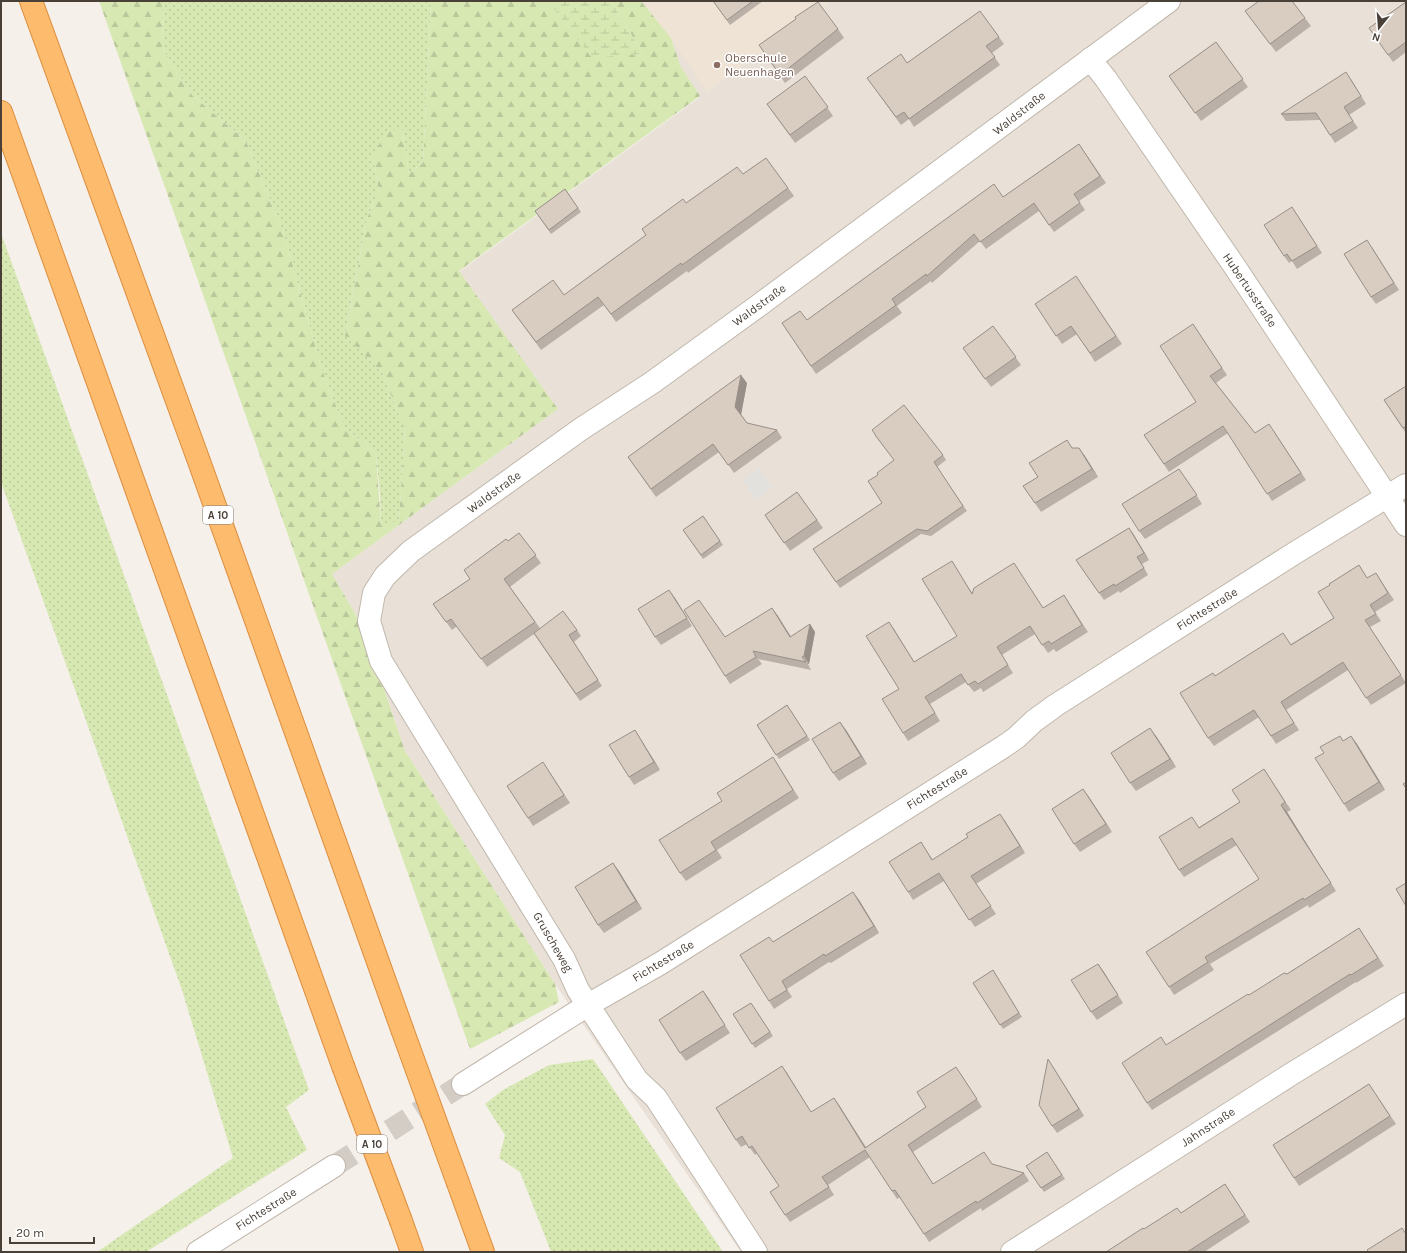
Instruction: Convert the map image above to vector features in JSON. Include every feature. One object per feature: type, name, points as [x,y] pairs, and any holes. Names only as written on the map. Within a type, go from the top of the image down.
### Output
[{"type":"highway","name":"A 10","points":[[31,1],[200,464],[483,1252]]},
{"type":"highway","name":"A 10","points":[[1,112],[343,1066],[412,1252]]},
{"type":"street","name":"Waldstraße","points":[[369,621],[374,593],[385,576],[411,551],[581,429],[653,382],[758,306],[1169,1]]},
{"type":"street","name":"Hubertusstraße","points":[[1090,59],[1106,79],[1226,254],[1406,525]]},
{"type":"street","name":"Fichtestraße","points":[[463,1084],[588,1005],[661,963],[1003,747],[1056,705],[1406,484]]},
{"type":"street","name":"Gruscheweg","points":[[369,621],[381,661],[564,958],[578,990],[637,1080],[656,1098],[756,1252]]},
{"type":"street","name":"Jahnstraße","points":[[1012,1252],[1043,1244],[1287,1077],[1406,1004]]},
{"type":"street","name":"Fichtestraße","points":[[198,1252],[334,1166]]},
{"type":"shaded area","points":[[641,1],[1406,1],[1406,1252],[741,1252],[555,984],[405,751],[363,627],[332,574],[558,409],[459,272],[700,97],[681,67],[671,38]]},
{"type":"shaded area","name":"Oberschule Neuenhagen","points":[[641,1],[832,1],[707,92],[671,38]]},
{"type":"shaded area","points":[[759,468],[773,487],[757,499],[742,480]]},
{"type":"green space","points":[[99,1],[162,1],[163,50],[192,95],[246,141],[284,234],[321,367],[344,427],[376,453],[381,526],[399,520],[405,430],[382,372],[345,336],[367,219],[379,190],[373,156],[387,130],[402,129],[409,173],[423,163],[431,1],[548,1],[592,57],[643,54],[611,1],[641,1],[671,38],[681,67],[700,96],[459,271],[558,409],[332,574],[363,627],[405,751],[555,984],[559,1002],[470,1049]]},
{"type":"green space","points":[[162,1],[431,1],[423,163],[409,173],[402,129],[373,156],[379,190],[367,219],[345,335],[382,372],[405,430],[399,521],[381,526],[376,453],[344,427],[321,367],[284,234],[246,141],[192,95],[163,50]]},
{"type":"green space","points":[[548,1],[611,1],[643,54],[592,58]]},
{"type":"green space","points":[[1,233],[309,1090],[286,1107],[307,1150],[146,1252],[97,1252],[233,1158],[182,990],[1,482]]},
{"type":"green space","points":[[593,1059],[723,1252],[551,1252],[520,1172],[499,1158],[505,1135],[485,1104],[503,1090],[549,1065]]},
{"type":"building","points":[[713,1],[753,1],[727,20]]},
{"type":"building","points":[[1259,1],[1292,1],[1305,18],[1270,44],[1245,11]]},
{"type":"building","points":[[818,2],[838,29],[780,75],[759,45],[796,19],[795,17]]},
{"type":"building","points":[[1406,2],[1406,42],[1388,55],[1369,28]]},
{"type":"building","points":[[980,11],[999,37],[986,46],[995,57],[909,119],[904,112],[896,117],[867,78],[901,54],[907,63]]},
{"type":"building","points":[[1216,42],[1243,79],[1195,113],[1169,76]]},
{"type":"building","points":[[1346,72],[1361,96],[1344,107],[1353,121],[1330,135],[1316,113],[1281,114]]},
{"type":"building","points":[[805,76],[828,107],[790,135],[767,104]]},
{"type":"building","points":[[1079,144],[1100,176],[1074,194],[1080,203],[1049,225],[1034,203],[980,242],[974,234],[927,276],[926,274],[892,299],[896,305],[811,366],[782,323],[800,311],[807,320],[994,184],[1003,197]]},
{"type":"building","points":[[766,158],[788,188],[682,265],[681,263],[611,314],[598,297],[536,342],[512,310],[553,280],[564,295],[646,235],[642,229],[683,199],[686,203],[737,167],[743,174]]},
{"type":"building","points":[[565,189],[578,208],[549,230],[535,211]]},
{"type":"building","points":[[1292,207],[1317,246],[1292,261],[1287,254],[1284,256],[1264,225]]},
{"type":"building","points":[[1367,240],[1394,283],[1371,297],[1344,254]]},
{"type":"building","points":[[1076,276],[1116,336],[1090,353],[1071,326],[1056,336],[1035,304]]},
{"type":"building","points":[[1193,324],[1222,368],[1210,376],[1255,433],[1269,424],[1301,473],[1267,494],[1223,426],[1164,464],[1144,435],[1196,402],[1160,346]]},
{"type":"building","points":[[993,326],[1016,357],[985,379],[963,348]]},
{"type":"building","points":[[741,375],[735,407],[747,423],[777,430],[728,465],[713,444],[651,489],[628,457]]},
{"type":"building","points":[[1406,386],[1406,426],[1403,428],[1384,400]]},
{"type":"building","points":[[904,405],[943,455],[934,462],[963,506],[927,531],[917,529],[836,582],[813,549],[882,503],[868,481],[878,475],[877,473],[894,460],[872,430]]},
{"type":"building","points":[[1067,440],[1072,448],[1079,448],[1092,469],[1035,503],[1023,486],[1038,477],[1029,463]]},
{"type":"building","points":[[1179,469],[1197,495],[1139,531],[1122,504]]},
{"type":"building","points":[[797,492],[817,520],[784,543],[765,515]]},
{"type":"building","points":[[703,516],[720,541],[701,555],[683,530]]},
{"type":"building","points":[[1129,528],[1144,553],[1137,557],[1144,568],[1115,586],[1114,584],[1099,593],[1076,560]]},
{"type":"building","points":[[519,533],[536,555],[504,579],[535,622],[481,659],[451,619],[446,622],[433,604],[470,579],[464,570],[506,539],[508,541]]},
{"type":"building","points":[[952,561],[972,594],[974,588],[1014,563],[1043,608],[1064,595],[1082,625],[1051,644],[1049,641],[1042,645],[1030,626],[997,647],[1008,665],[978,684],[975,681],[968,685],[961,674],[925,697],[935,713],[903,733],[882,699],[899,689],[866,636],[889,622],[914,662],[957,636],[922,579]]},
{"type":"building","points":[[1359,565],[1367,578],[1376,573],[1388,593],[1370,605],[1376,614],[1365,620],[1401,675],[1366,698],[1343,662],[1281,702],[1294,723],[1271,736],[1254,710],[1208,738],[1180,693],[1213,673],[1215,676],[1283,633],[1291,645],[1334,618],[1318,592]]},
{"type":"building","points":[[669,590],[687,618],[655,637],[638,609]]},
{"type":"building","points":[[699,600],[725,637],[772,608],[790,637],[810,624],[804,656],[802,657],[806,662],[753,651],[756,657],[725,676],[684,610]]},
{"type":"building","points":[[563,611],[577,630],[569,635],[598,680],[576,694],[534,633]]},
{"type":"building","points":[[787,705],[807,736],[776,755],[757,725]]},
{"type":"building","points":[[840,722],[861,756],[833,773],[812,739]]},
{"type":"building","points":[[1150,728],[1170,759],[1130,783],[1111,753]]},
{"type":"building","points":[[635,730],[654,762],[629,777],[609,745]]},
{"type":"building","points":[[1340,736],[1343,741],[1351,736],[1379,782],[1344,804],[1315,758],[1324,753],[1320,747]]},
{"type":"building","points":[[773,757],[793,790],[711,842],[716,850],[680,873],[659,840],[722,801],[717,793]]},
{"type":"building","points":[[543,762],[564,795],[528,818],[507,786]]},
{"type":"building","points":[[1264,769],[1285,802],[1281,805],[1331,883],[1304,900],[1303,898],[1205,957],[1208,962],[1169,987],[1146,952],[1259,879],[1232,838],[1179,870],[1159,837],[1192,817],[1199,828],[1240,802],[1232,790]]},
{"type":"building","points":[[1083,789],[1106,824],[1074,844],[1052,809]]},
{"type":"building","points":[[1000,814],[1020,846],[971,876],[991,906],[969,920],[939,873],[908,892],[889,862],[921,842],[932,860],[968,837],[966,834]]},
{"type":"building","points":[[613,863],[636,901],[598,925],[575,887]]},
{"type":"building","points":[[1406,883],[1406,906],[1396,889]]},
{"type":"building","points":[[853,892],[874,926],[825,956],[824,954],[782,981],[787,990],[769,1001],[740,955],[769,937],[773,942]]},
{"type":"building","points":[[1359,928],[1378,958],[1351,975],[1350,974],[1147,1103],[1122,1063],[1161,1037],[1166,1045],[1248,994],[1249,995],[1284,973],[1287,974]]},
{"type":"building","points":[[1098,964],[1118,995],[1091,1012],[1071,980]]},
{"type":"building","points":[[993,970],[1019,1013],[1000,1025],[973,983]]},
{"type":"building","points":[[703,991],[725,1025],[680,1053],[659,1020]]},
{"type":"building","points":[[751,1003],[770,1032],[752,1044],[733,1014]]},
{"type":"building","points":[[1048,1059],[1079,1109],[1052,1126],[1039,1105]]},
{"type":"building","points":[[782,1066],[811,1112],[834,1098],[865,1148],[926,1107],[917,1092],[956,1067],[977,1099],[908,1145],[933,1184],[984,1152],[992,1164],[1024,1173],[924,1234],[895,1190],[892,1191],[865,1150],[822,1177],[829,1187],[785,1215],[770,1192],[779,1186],[752,1146],[749,1148],[742,1136],[736,1140],[716,1108]]},
{"type":"building","points":[[1369,1084],[1390,1116],[1294,1178],[1273,1145]]},
{"type":"building","points":[[1047,1152],[1062,1175],[1041,1188],[1026,1166]]},
{"type":"building","points":[[1225,1184],[1245,1215],[1187,1252],[1106,1252],[1177,1208],[1181,1213]]},
{"type":"building","points":[[1402,1228],[1406,1234],[1406,1252],[1369,1252],[1367,1250]]},
{"type":"tunnel","points":[[334,1166],[463,1084]]},
{"type":"place","name":"Oberschule Neuenhagen","points":[[717,65]]}]
